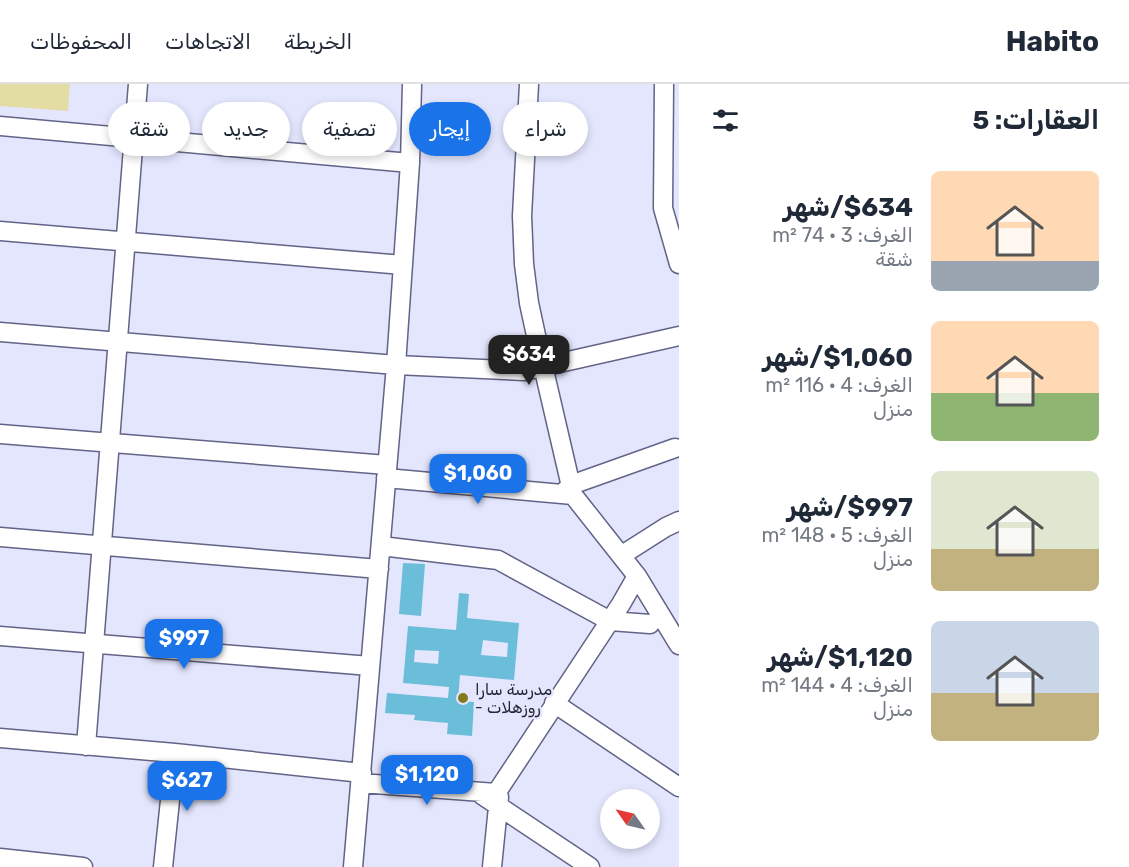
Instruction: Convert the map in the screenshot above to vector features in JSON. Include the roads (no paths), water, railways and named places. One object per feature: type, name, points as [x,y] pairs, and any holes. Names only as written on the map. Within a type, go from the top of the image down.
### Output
[{"type":"street","points":[[137,102],[138,84]]},
{"type":"street","points":[[353,867],[396,365],[410,163],[412,84]]},
{"type":"street","points":[[530,84],[522,216],[524,252],[529,303],[569,492],[622,555],[679,645]]},
{"type":"street","points":[[664,84],[671,206],[679,264]]},
{"type":"street","points":[[0,126],[108,136]]},
{"type":"street","points":[[190,143],[410,163]]},
{"type":"street","points":[[86,746],[133,156]]},
{"type":"street","points":[[0,231],[403,265]]},
{"type":"street","points":[[0,332],[396,365],[524,371],[679,336]]},
{"type":"street","points":[[0,434],[110,443],[569,492],[675,448]]},
{"type":"street","points":[[622,555],[666,527],[679,522]]},
{"type":"street","points":[[0,537],[379,569]]},
{"type":"street","points":[[381,546],[498,560],[610,621],[650,624]]},
{"type":"street","points":[[492,867],[493,796],[610,621],[637,576]]},
{"type":"street","points":[[621,604],[679,645]]},
{"type":"street","points":[[0,636],[370,666]]},
{"type":"street","points":[[554,703],[679,787]]},
{"type":"street","points":[[0,738],[175,753],[493,796],[590,867]]},
{"type":"street","points":[[164,867],[175,753]]},
{"type":"street","points":[[0,858],[83,867]]},
{"type":"place","name":"مدرسة سارا - روزهلات","points":[[463,698]]}]
